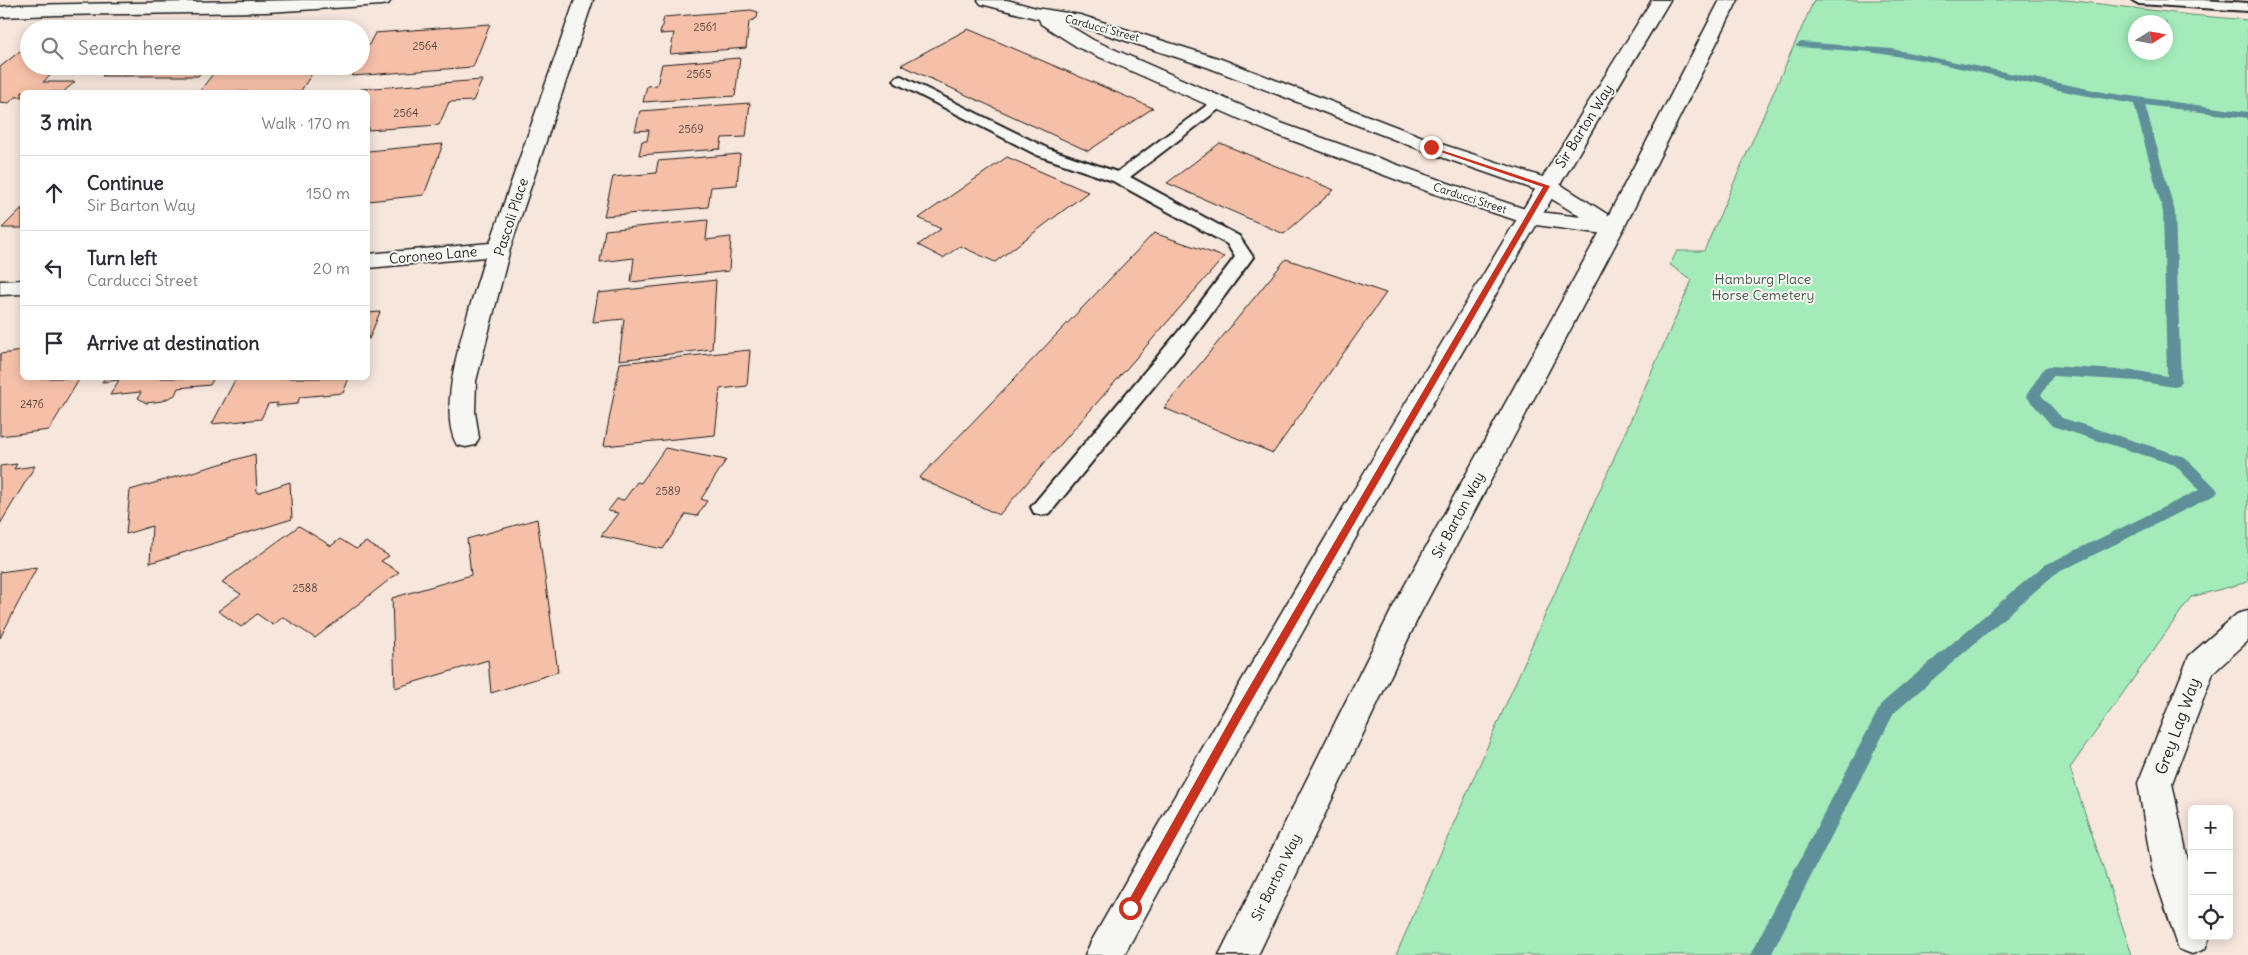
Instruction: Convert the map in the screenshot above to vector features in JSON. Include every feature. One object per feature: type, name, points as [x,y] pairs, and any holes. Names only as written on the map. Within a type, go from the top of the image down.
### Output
[{"type":"street","points":[[0,12],[38,9],[337,4],[382,0]]},
{"type":"street","name":"Pascoli Place","points":[[466,438],[462,412],[463,381],[499,249],[584,0]]},
{"type":"street","name":"Carducci Street","points":[[987,0],[1035,13],[1080,20],[1214,62],[1431,147],[1546,186],[1613,228]]},
{"type":"street","name":"Sir Barton Way","points":[[1104,955],[1237,716],[1546,186],[1661,0]]},
{"type":"street","name":"Sir Barton Way","points":[[1238,955],[1405,614],[1613,228],[1729,0]]},
{"type":"street","name":"Carducci Street","points":[[1035,13],[1086,44],[1274,126],[1403,175],[1528,217],[1613,228]]},
{"type":"street","points":[[1219,102],[1254,78]]},
{"type":"street","name":"Coroneo Lane","points":[[370,261],[499,249]]},
{"type":"street","points":[[0,288],[20,287]]},
{"type":"street","name":"Grey Lag Way","points":[[2188,924],[2170,868],[2156,783],[2200,665],[2248,623]]},
{"type":"street","name":"Grey Lag Way","points":[[2193,940],[2198,955]]},
{"type":"lane","points":[[2139,0],[2248,7]]},
{"type":"lane","points":[[901,80],[1043,152],[1119,178],[1233,240],[1244,257],[1185,336],[1042,507]]},
{"type":"lane","points":[[1119,178],[1219,102]]},
{"type":"green space","name":"Hamburg Place Horse Cemetery","points":[[1814,0],[2067,0],[2248,20],[2248,582],[2191,597],[2070,768],[2132,955],[1396,955],[1692,280],[1670,265],[1677,251],[1704,251]]},
{"type":"building","points":[[751,10],[758,12],[757,18],[749,22],[746,48],[670,54],[674,33],[660,34],[664,17]]},
{"type":"building","points":[[490,24],[473,67],[370,75],[370,43],[375,33]]},
{"type":"building","points":[[968,29],[1153,108],[1088,151],[901,65]]},
{"type":"building","points":[[20,51],[20,75],[51,75],[43,82],[75,82],[65,90],[20,90],[20,97],[15,97],[9,103],[0,102],[0,67]]},
{"type":"building","points":[[740,58],[735,96],[643,102],[647,86],[657,85],[662,64]]},
{"type":"building","points":[[103,75],[199,75],[198,76]]},
{"type":"building","points":[[212,75],[311,75],[301,90],[201,90]]},
{"type":"building","points":[[482,80],[473,101],[449,102],[439,125],[370,130],[370,90],[361,89]]},
{"type":"building","points":[[750,103],[746,137],[722,138],[720,149],[639,155],[642,141],[647,141],[649,130],[635,131],[640,111]]},
{"type":"building","points":[[1220,143],[1334,190],[1284,234],[1167,183]]},
{"type":"building","points":[[443,144],[424,195],[370,201],[370,151]]},
{"type":"building","points":[[740,154],[737,185],[711,187],[708,207],[604,216],[613,177],[656,173],[658,161]]},
{"type":"building","points":[[1007,157],[1088,192],[995,262],[960,246],[943,258],[918,245],[941,229],[919,218]]},
{"type":"building","points":[[20,210],[20,228],[2,228]]},
{"type":"building","points":[[708,220],[706,240],[731,237],[729,271],[631,282],[634,258],[600,262],[605,230]]},
{"type":"building","points":[[1154,233],[1224,257],[999,515],[919,478]]},
{"type":"building","points":[[1286,259],[1386,293],[1273,453],[1164,408]]},
{"type":"building","points":[[716,280],[712,349],[619,360],[624,319],[593,322],[598,293]]},
{"type":"building","points":[[380,312],[370,337],[370,313]]},
{"type":"building","points":[[750,350],[747,386],[720,389],[715,435],[604,446],[620,363]]},
{"type":"building","points":[[20,351],[20,380],[79,380],[49,430],[0,436],[0,354]]},
{"type":"building","points":[[119,380],[213,380],[210,385],[178,388],[175,395],[162,401],[146,403],[138,398],[141,392],[110,395]]},
{"type":"building","points":[[235,380],[348,380],[343,393],[300,397],[297,404],[276,406],[278,403],[268,404],[261,419],[212,424]]},
{"type":"building","points":[[665,448],[726,460],[701,499],[707,501],[697,516],[686,514],[663,549],[601,536],[618,513],[608,511],[617,499],[624,500],[637,482],[641,483]]},
{"type":"building","points":[[255,454],[257,493],[290,482],[292,519],[150,563],[152,526],[126,534],[130,490]]},
{"type":"building","points":[[17,464],[14,469],[35,466],[0,524],[0,466]]},
{"type":"building","points":[[537,519],[558,672],[491,693],[488,660],[395,688],[392,598],[471,575],[467,539]]},
{"type":"building","points":[[299,526],[331,546],[340,539],[356,549],[366,542],[389,556],[381,561],[399,572],[315,638],[283,617],[273,625],[257,614],[241,627],[218,611],[241,594],[222,582]]},
{"type":"building","points":[[37,567],[0,638],[0,572]]},
{"type":"waterway","points":[[1801,45],[1869,49],[1923,57],[2077,91],[2139,101]]},
{"type":"waterway","points":[[1760,955],[1888,708],[2049,570],[2210,491],[2180,461],[2057,422],[2033,396],[2049,371],[2137,376],[2174,382],[2169,212],[2139,101]]},
{"type":"waterway","points":[[2139,101],[2248,115]]},
{"type":"route","points":[[1130,908],[1237,716],[1546,186],[1431,147]]}]
